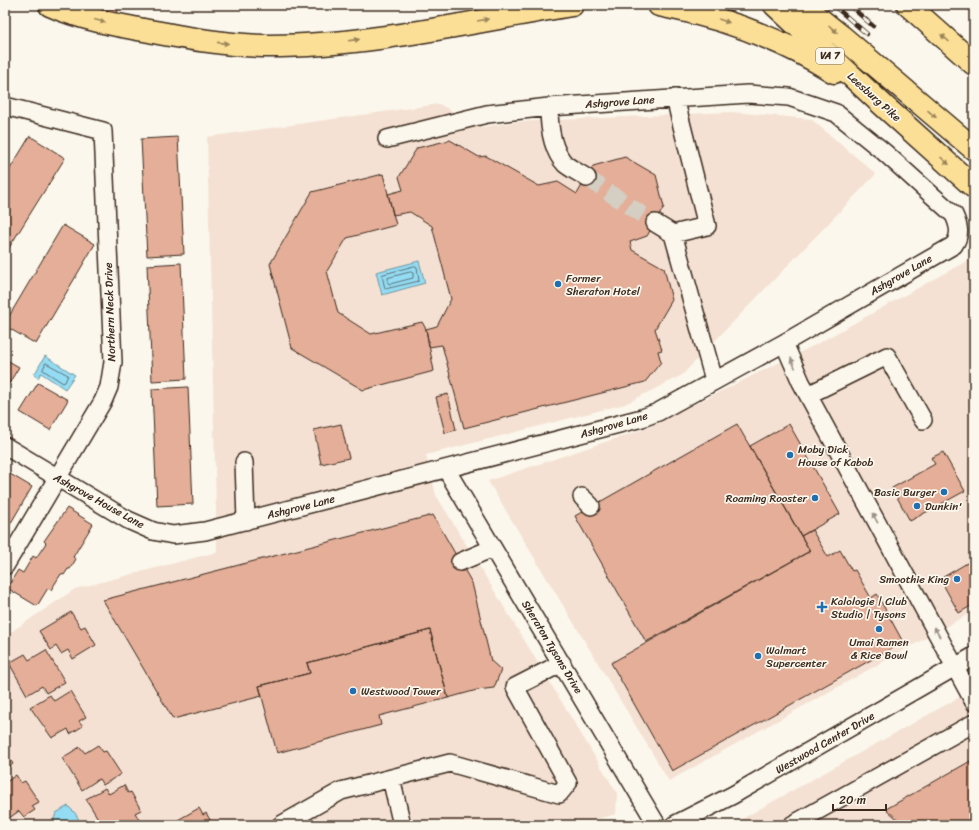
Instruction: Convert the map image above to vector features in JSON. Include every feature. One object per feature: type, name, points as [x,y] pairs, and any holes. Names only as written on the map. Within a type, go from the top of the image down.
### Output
[{"type":"highway","points":[[50,5],[102,22],[185,38],[235,44],[282,46],[315,44],[420,30],[572,5]]},
{"type":"highway","points":[[95,5],[116,11],[163,31],[185,38]]},
{"type":"highway","points":[[659,5],[716,18],[768,37],[831,70],[885,107]]},
{"type":"highway","name":"Leesburg Pike","points":[[776,5],[885,107],[974,187]]},
{"type":"highway","points":[[802,5],[836,31],[974,149]]},
{"type":"highway","points":[[908,5],[974,64]]},
{"type":"street","name":"Ashgrove Lane","points":[[246,521],[642,418],[658,412],[784,343],[954,245],[957,240],[959,230],[958,223],[954,216],[890,157],[836,113],[790,97],[748,94],[549,107],[487,114],[387,139]]},
{"type":"street","points":[[673,234],[707,226],[675,98]]},
{"type":"street","name":"Northern Neck Drive","points":[[5,107],[103,131],[113,362],[111,377],[103,401],[5,566]]},
{"type":"street","points":[[549,107],[549,127],[557,153],[566,164],[586,178]]},
{"type":"street","points":[[655,223],[673,234],[714,380]]},
{"type":"street","points":[[784,343],[808,395],[956,666],[974,702]]},
{"type":"street","points":[[808,395],[887,356],[923,420]]},
{"type":"street","name":"Ashgrove House Lane","points":[[6,448],[128,520],[162,534],[190,534],[246,521]]},
{"type":"street","points":[[244,462],[246,521]]},
{"type":"street","name":"Sheraton Tysons Drive","points":[[446,469],[657,825]]},
{"type":"street","points":[[460,562],[493,548]]},
{"type":"street","name":"Westwood Center Drive","points":[[674,825],[733,795],[974,656]]},
{"type":"street","points":[[281,825],[341,791],[450,763],[559,794],[568,783],[515,687],[562,663]]},
{"type":"street","points":[[792,825],[974,723]]},
{"type":"street","points":[[391,778],[402,825]]},
{"type":"shaded area","points":[[439,104],[482,127],[515,122],[731,112],[811,119],[876,174],[682,375],[625,404],[426,455],[436,495],[617,793],[616,814],[576,825],[5,825],[5,636],[75,589],[217,552],[207,137]]},
{"type":"shaded area","points":[[974,257],[974,611],[669,781],[488,481],[644,429],[813,346]]},
{"type":"shaded area","points":[[974,689],[974,825],[731,825]]},
{"type":"water","points":[[419,261],[425,283],[382,295],[376,272]]},
{"type":"water","points":[[45,356],[75,375],[65,389],[41,373],[38,378],[34,375]]},
{"type":"water","points":[[68,806],[75,813],[82,825],[56,825],[53,822],[56,813]]},
{"type":"building","points":[[94,5],[119,7],[112,31],[89,24]]},
{"type":"building","points":[[30,136],[65,158],[5,254],[5,177]]},
{"type":"building","points":[[178,137],[184,254],[147,256],[141,139]]},
{"type":"building","name":"Former Sheraton Hotel","points":[[450,140],[479,157],[486,156],[539,186],[558,182],[577,194],[593,166],[625,157],[656,175],[664,207],[647,236],[630,242],[632,250],[664,268],[672,300],[655,329],[662,350],[658,351],[661,362],[645,382],[464,428],[442,345],[429,347],[426,329],[437,326],[451,299],[432,226],[410,212],[393,215],[388,194],[403,190],[399,177],[417,148]]},
{"type":"building","points":[[383,174],[396,225],[347,238],[327,271],[338,313],[371,334],[422,322],[426,329],[434,371],[363,390],[292,348],[270,264],[312,192]]},
{"type":"building","points":[[63,225],[95,244],[36,344],[5,326],[5,323]]},
{"type":"building","points":[[181,263],[186,379],[152,381],[147,265]]},
{"type":"building","points":[[5,359],[19,367],[5,390]]},
{"type":"building","points":[[38,383],[68,400],[50,430],[20,412]]},
{"type":"building","points":[[188,387],[193,504],[157,506],[152,389]]},
{"type":"building","points":[[448,394],[456,430],[445,433],[436,397]]},
{"type":"building","points":[[341,424],[349,458],[321,464],[314,430]]},
{"type":"building","points":[[737,424],[810,551],[646,642],[575,516]]},
{"type":"building","points":[[789,424],[840,514],[801,536],[750,446]]},
{"type":"building","points":[[943,452],[965,491],[910,521],[892,488],[935,464],[931,458]]},
{"type":"building","points":[[5,471],[32,487],[5,533]]},
{"type":"building","points":[[67,508],[93,524],[73,557],[76,559],[70,569],[68,569],[64,575],[61,574],[51,590],[48,588],[37,606],[7,588],[18,570],[23,573],[33,556],[36,558],[46,543],[44,541]]},
{"type":"building","points":[[433,515],[472,583],[491,661],[501,670],[494,688],[477,690],[448,698],[430,630],[307,663],[310,673],[259,686],[262,696],[173,719],[103,600]]},
{"type":"building","points":[[812,530],[828,557],[840,550],[852,571],[855,570],[871,598],[877,594],[903,642],[672,771],[611,663],[810,551],[801,536]]},
{"type":"building","points":[[974,559],[974,604],[959,613],[940,579]]},
{"type":"building","points":[[71,612],[81,628],[85,626],[96,645],[73,659],[68,650],[61,654],[56,646],[51,650],[39,631]]},
{"type":"building","name":"Westwood Tower","points":[[430,630],[448,698],[379,716],[381,725],[277,753],[259,686],[310,673],[307,663]]},
{"type":"building","points":[[46,650],[65,682],[46,693],[42,686],[27,695],[9,663],[25,654],[29,660]]},
{"type":"building","points":[[70,691],[86,717],[79,721],[83,726],[70,734],[68,729],[52,738],[30,707],[50,695],[54,701]]},
{"type":"building","points":[[98,745],[103,752],[106,751],[121,774],[103,785],[99,779],[82,790],[62,758],[80,747],[85,753]]},
{"type":"building","points":[[5,752],[13,764],[5,769]]},
{"type":"building","points":[[974,759],[974,825],[904,825],[886,809]]},
{"type":"building","points":[[16,775],[21,783],[25,781],[39,802],[32,806],[35,810],[24,817],[19,811],[5,821],[5,783]]},
{"type":"building","points":[[124,785],[128,793],[131,792],[141,810],[135,813],[139,819],[129,825],[126,825],[124,822],[118,825],[102,825],[86,799],[105,788],[109,794]]},
{"type":"building","points":[[199,808],[203,815],[206,813],[212,823],[208,825],[169,825]]},
{"type":"tunnel","points":[[587,178],[655,223]]},
{"type":"railway","points":[[833,5],[867,34]]},
{"type":"railway","points":[[849,5],[873,26]]},
{"type":"place","name":"Former Sheraton Hotel","points":[[558,284]]},
{"type":"place","name":"Moby Dick House of Kabob","points":[[790,455]]},
{"type":"place","name":"Basic Burger","points":[[944,492]]},
{"type":"place","name":"Roaming Rooster","points":[[815,498]]},
{"type":"place","name":"Dunkin'","points":[[917,506]]},
{"type":"place","name":"Smoothie King","points":[[957,579]]},
{"type":"place","name":"Kalologie | Club Studio | Tysons","points":[[822,607]]},
{"type":"place","name":"Umai Ramen & Rice Bowl","points":[[879,629]]},
{"type":"place","name":"Walmart Supercenter","points":[[758,656]]},
{"type":"place","name":"Westwood Tower","points":[[353,691]]}]
